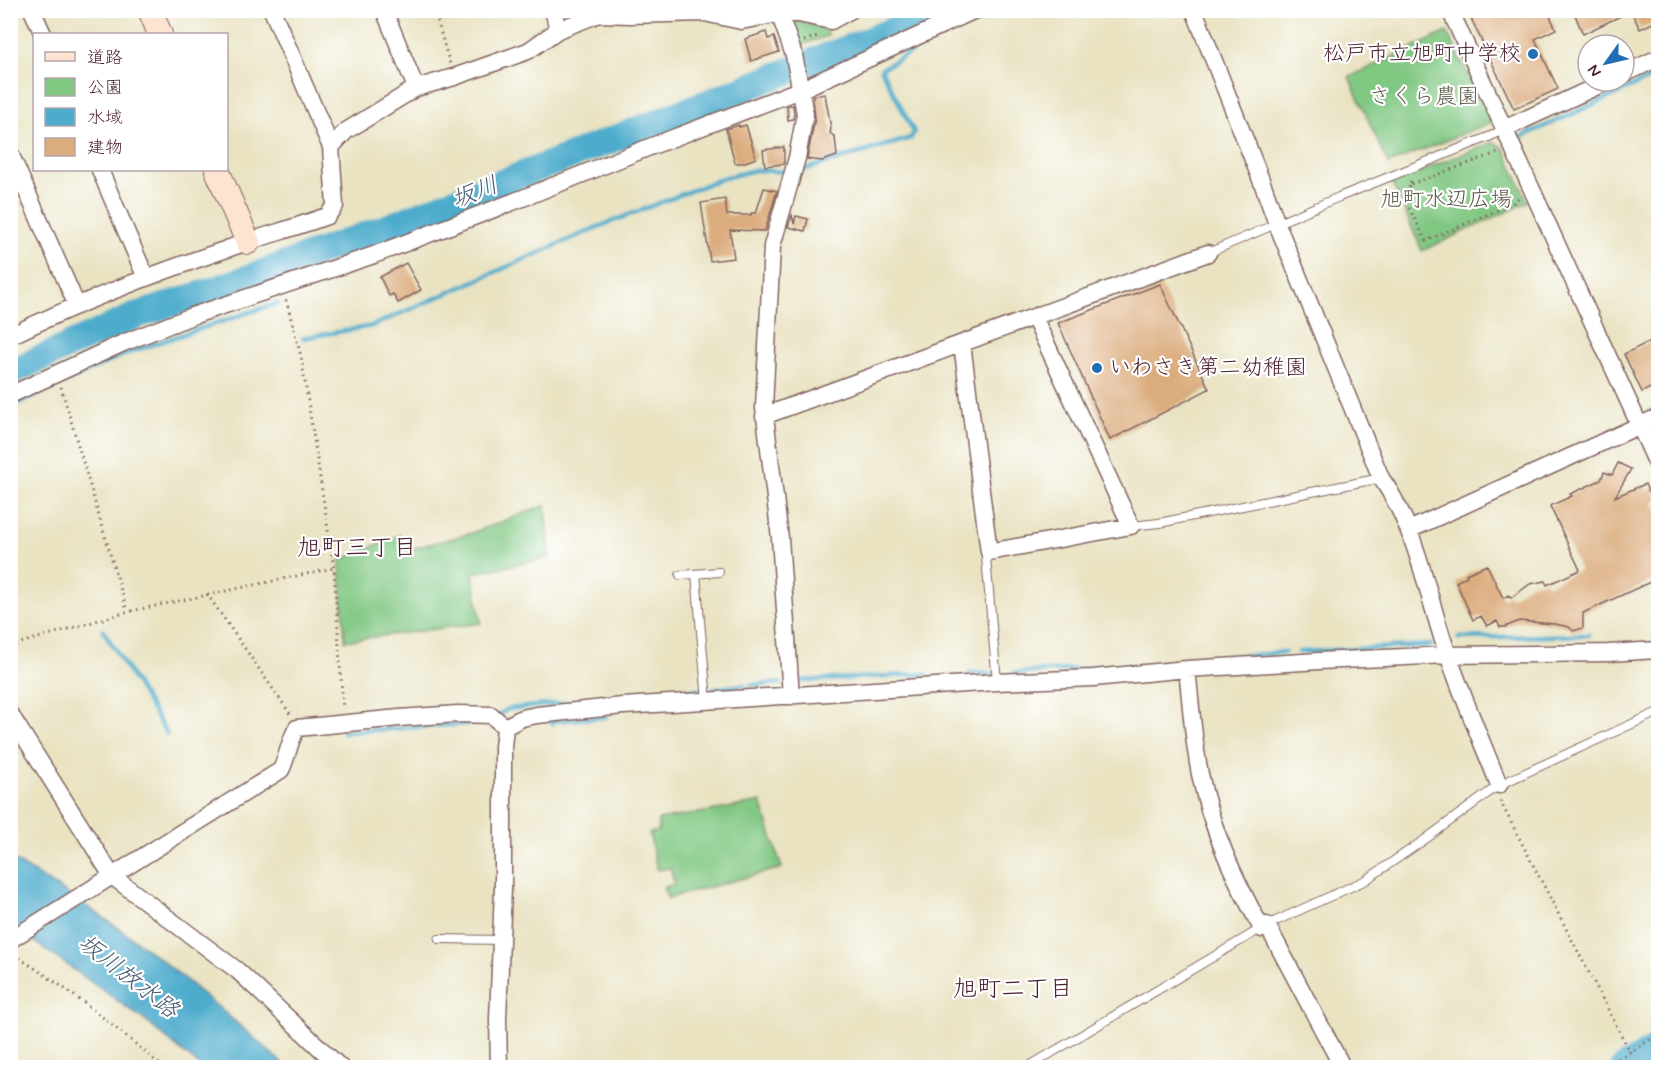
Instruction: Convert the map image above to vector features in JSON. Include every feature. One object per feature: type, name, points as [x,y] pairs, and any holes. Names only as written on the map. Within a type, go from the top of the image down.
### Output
[{"type":"street","points":[[33,10],[43,33]]},
{"type":"street","points":[[150,10],[160,33]]},
{"type":"street","points":[[12,330],[146,278],[327,216],[335,206],[331,147],[272,10]]},
{"type":"street","points":[[384,10],[416,88]]},
{"type":"street","points":[[553,10],[558,30]]},
{"type":"street","points":[[331,147],[346,131],[416,88],[528,51],[558,30],[599,14],[705,13],[741,21],[779,12],[831,21],[851,10]]},
{"type":"street","points":[[10,394],[123,343],[192,316],[282,287],[418,238],[801,87],[975,10]]},
{"type":"street","points":[[1194,10],[1277,224],[1381,478],[1409,530],[1448,655],[1498,785]]},
{"type":"street","points":[[1450,10],[1659,466]]},
{"type":"street","points":[[779,12],[794,55],[805,114],[797,158],[772,246],[764,416],[780,538],[791,696]]},
{"type":"street","points":[[1636,69],[1659,58]]},
{"type":"street","points":[[1504,129],[1582,93]]},
{"type":"street","points":[[10,153],[77,306]]},
{"type":"street","points":[[100,171],[146,278]]},
{"type":"street","points":[[218,171],[248,242]]},
{"type":"street","points":[[764,416],[1208,253]]},
{"type":"street","points":[[962,344],[989,552],[1131,526],[1034,317]]},
{"type":"street","points":[[1409,530],[1659,417]]},
{"type":"street","points":[[505,727],[522,718],[623,706],[1093,678],[1186,669],[1448,655],[1659,650]]},
{"type":"street","points":[[1186,669],[1200,775],[1222,845],[1241,891],[1265,927],[1343,1068]]},
{"type":"street","points":[[10,714],[110,877],[238,971],[341,1068]]},
{"type":"street","points":[[10,940],[281,770],[286,760],[291,737],[297,728],[434,716],[491,714],[505,727]]},
{"type":"street","points":[[499,1068],[503,887],[502,779],[505,727]]},
{"type":"lane","points":[[1208,253],[1504,129]]},
{"type":"lane","points":[[1131,526],[1159,523],[1381,478]]},
{"type":"lane","points":[[989,552],[986,558],[997,682]]},
{"type":"lane","points":[[680,575],[719,572]]},
{"type":"lane","points":[[696,574],[707,701]]},
{"type":"lane","points":[[1026,1068],[1265,927],[1366,880],[1498,785],[1659,712]]},
{"type":"lane","points":[[439,939],[501,940]]},
{"type":"path","points":[[434,10],[454,77]]},
{"type":"path","points":[[1501,151],[1411,184],[1404,197],[1425,241],[1515,202],[1520,195]]},
{"type":"path","points":[[1406,171],[1411,184]]},
{"type":"path","points":[[282,287],[301,356],[334,568],[345,724]]},
{"type":"path","points":[[58,373],[127,612]]},
{"type":"path","points":[[10,646],[127,612],[334,568]]},
{"type":"path","points":[[207,594],[300,728]]},
{"type":"path","points":[[1498,785],[1497,796],[1630,1052]]},
{"type":"path","points":[[10,953],[52,979],[112,1023],[164,1068]]},
{"type":"path","points":[[1604,1068],[1659,1035]]},
{"type":"green space","points":[[795,21],[826,28],[828,36],[798,46],[790,26]]},
{"type":"green space","name":"さくら農園","points":[[1447,32],[1492,122],[1388,164],[1349,77]]},
{"type":"green space","name":"旭町水辺広場","points":[[1493,142],[1504,148],[1528,202],[1422,251],[1392,182]]},
{"type":"green space","points":[[546,505],[550,558],[473,573],[481,623],[345,641],[340,560],[400,535],[403,551],[472,533]]},
{"type":"green space","points":[[761,802],[782,868],[668,898],[663,888],[674,884],[671,868],[657,870],[649,833],[659,831],[658,820]]},
{"type":"water","name":"坂川放水路","points":[[10,858],[82,903],[151,952],[287,1067],[201,1067],[143,1019],[11,925]]},
{"type":"building","points":[[1467,10],[1547,10],[1556,29],[1535,39],[1558,89],[1514,109]]},
{"type":"building","points":[[1573,10],[1659,10],[1659,20],[1640,29],[1631,11],[1583,33]]},
{"type":"building","points":[[766,32],[768,39],[774,37],[779,52],[751,61],[745,39]]},
{"type":"building","points":[[825,94],[830,133],[835,137],[837,156],[822,161],[807,159],[815,118],[813,96]]},
{"type":"building","points":[[793,105],[794,114],[793,119],[788,120],[787,106]]},
{"type":"building","points":[[739,125],[739,127],[746,125],[756,158],[743,163],[735,163],[726,129]]},
{"type":"building","points":[[784,147],[784,164],[765,166],[763,150]]},
{"type":"building","points":[[764,188],[777,191],[765,231],[730,230],[734,258],[710,261],[701,203],[725,199],[727,215],[751,215],[751,213],[756,213]]},
{"type":"building","points":[[792,215],[794,224],[796,216],[808,219],[805,231],[788,227]]},
{"type":"building","points":[[406,263],[421,290],[398,303],[393,294],[389,296],[380,277]]},
{"type":"building","name":"いわさき第二幼稚園","points":[[1160,284],[1209,389],[1110,440],[1058,323]]},
{"type":"building","points":[[1659,337],[1659,384],[1642,392],[1624,354]]},
{"type":"building","points":[[1618,463],[1631,469],[1615,497],[1645,484],[1648,491],[1653,488],[1658,499],[1653,502],[1659,514],[1659,578],[1583,613],[1583,628],[1573,631],[1569,627],[1555,624],[1519,621],[1500,627],[1497,621],[1487,626],[1481,616],[1473,620],[1456,582],[1467,576],[1466,574],[1487,565],[1503,598],[1509,595],[1511,598],[1530,584],[1545,581],[1547,585],[1580,570],[1550,506],[1601,480],[1604,472],[1612,475]]},
{"type":"waterway","name":"坂川","points":[[10,372],[135,316],[220,288],[385,228],[881,35],[938,10]]},
{"type":"waterway","points":[[799,171],[911,138],[914,132],[881,69],[926,43],[964,26],[1011,10]]},
{"type":"waterway","points":[[1519,138],[1658,75]]},
{"type":"waterway","points":[[303,338],[372,326],[598,227],[723,178],[755,170],[790,172]]},
{"type":"waterway","points":[[10,407],[130,352],[278,303]]},
{"type":"waterway","points":[[103,630],[167,734]]},
{"type":"waterway","points":[[1458,638],[1589,635]]},
{"type":"waterway","points":[[1299,652],[1431,645]]},
{"type":"waterway","points":[[1201,660],[1285,652]]},
{"type":"waterway","points":[[1015,673],[1129,666]]},
{"type":"waterway","points":[[970,673],[997,674]]},
{"type":"waterway","points":[[800,681],[926,674]]},
{"type":"waterway","points":[[751,685],[781,683]]},
{"type":"waterway","points":[[713,689],[744,685]]},
{"type":"waterway","points":[[650,695],[699,689]]},
{"type":"waterway","points":[[497,716],[508,709],[632,696]]},
{"type":"waterway","points":[[552,723],[553,721],[606,717]]},
{"type":"waterway","points":[[343,732],[478,723]]},
{"type":"waterway","points":[[10,747],[22,744]]},
{"type":"waterway","points":[[1624,1068],[1658,1047]]},
{"type":"place","name":"松戸市立旭町中学校","points":[[1533,54]]},
{"type":"place","name":"いわさき第二幼稚園","points":[[1097,368]]},
{"type":"district","name":"旭町三丁目","points":[[357,548]]},
{"type":"district","name":"旭町二丁目","points":[[1013,989]]}]
